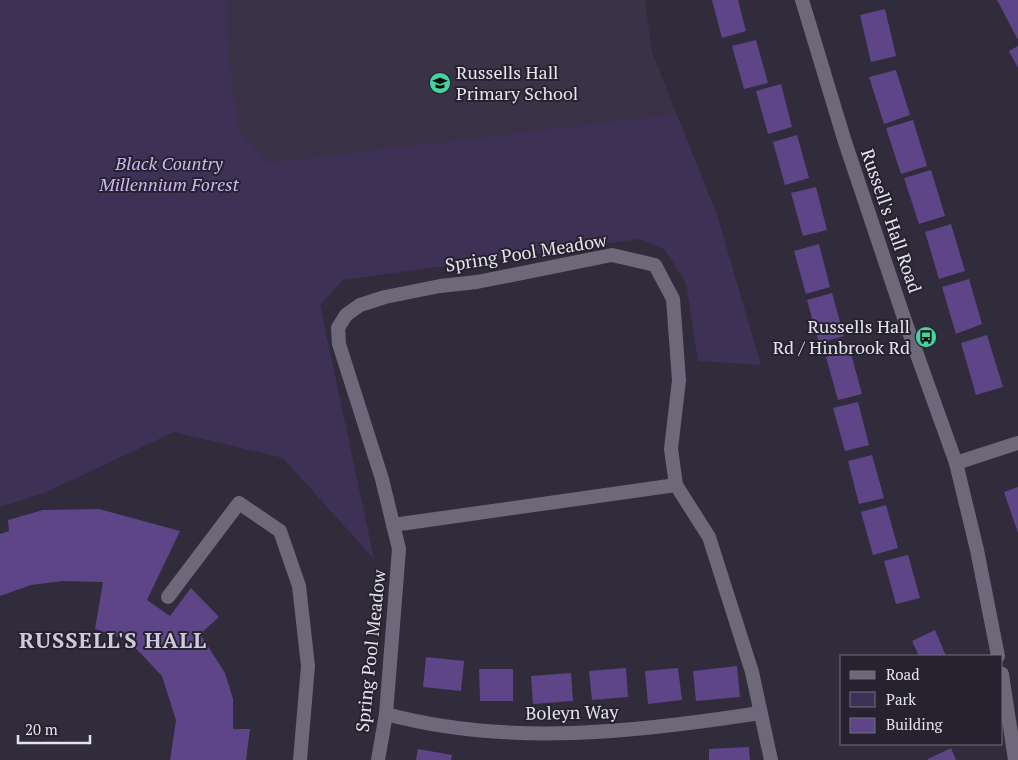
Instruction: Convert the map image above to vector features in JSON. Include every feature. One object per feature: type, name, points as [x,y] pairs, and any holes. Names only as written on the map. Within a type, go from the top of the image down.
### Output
[{"type":"street","name":"Russell's Hall Road","points":[[802,0],[855,171],[956,463],[977,550],[998,655]]},
{"type":"street","name":"Spring Pool Meadow","points":[[378,760],[386,714],[400,550],[382,479],[339,344],[338,328],[346,316],[360,305],[386,297],[440,286],[477,282],[612,255],[655,265],[673,298],[679,380],[671,449],[676,485],[710,537],[752,672],[771,760]]},
{"type":"street","points":[[956,463],[1018,443]]},
{"type":"street","points":[[393,525],[676,485]]},
{"type":"street","points":[[168,597],[239,503],[280,531],[300,586],[308,666],[300,760]]},
{"type":"street","points":[[1003,681],[1015,760]]},
{"type":"street","name":"Boleyn Way","points":[[386,714],[425,725],[546,734],[608,732],[760,713]]},
{"type":"shaded area","name":"Russells Hall Primary School","points":[[214,0],[645,0],[652,52],[677,115],[638,118],[216,170]]},
{"type":"green space","name":"Black Country Millennium Forest","points":[[0,0],[226,0],[226,36],[239,134],[268,163],[677,115],[717,215],[761,365],[698,361],[686,283],[665,250],[640,239],[343,280],[320,305],[374,559],[283,458],[174,432],[44,493],[0,507]]},
{"type":"building","points":[[712,0],[738,0],[746,31],[722,38]]},
{"type":"building","points":[[997,0],[1018,0],[1018,40]]},
{"type":"building","points":[[885,9],[896,56],[871,62],[860,15]]},
{"type":"building","points":[[756,40],[768,83],[744,89],[732,46]]},
{"type":"building","points":[[1018,46],[1018,68],[1009,51]]},
{"type":"building","points":[[896,70],[910,115],[884,124],[869,77]]},
{"type":"building","points":[[781,84],[792,127],[768,134],[756,91]]},
{"type":"building","points":[[913,120],[927,166],[901,174],[886,128]]},
{"type":"building","points":[[797,135],[809,178],[785,185],[773,142]]},
{"type":"building","points":[[931,170],[945,216],[919,224],[904,178]]},
{"type":"building","points":[[816,187],[827,230],[803,236],[791,193]]},
{"type":"building","points":[[951,224],[965,271],[939,279],[925,232]]},
{"type":"building","points":[[819,244],[830,287],[806,294],[794,251]]},
{"type":"building","points":[[969,279],[982,324],[956,334],[942,287]]},
{"type":"building","points":[[832,293],[844,336],[819,343],[807,300]]},
{"type":"building","points":[[987,335],[1003,387],[976,395],[961,343]]},
{"type":"building","points":[[850,350],[862,394],[838,400],[826,357]]},
{"type":"building","points":[[858,402],[869,445],[845,451],[833,408]]},
{"type":"building","points":[[872,455],[884,498],[859,504],[848,461]]},
{"type":"building","points":[[1018,487],[1018,533],[1004,492]]},
{"type":"building","points":[[886,505],[898,548],[873,555],[861,512]]},
{"type":"building","points":[[99,509],[180,531],[147,600],[170,616],[191,588],[219,617],[200,634],[225,673],[233,699],[233,729],[250,729],[246,760],[170,760],[176,720],[162,676],[128,640],[95,629],[103,582],[63,581],[31,585],[0,596],[0,534],[9,531],[8,520],[43,510]]},
{"type":"building","points":[[908,555],[920,598],[896,604],[884,561]]},
{"type":"building","points":[[935,630],[946,655],[919,655],[912,641]]},
{"type":"building","points":[[426,657],[464,661],[461,691],[423,687]]},
{"type":"building","points":[[737,666],[740,697],[696,701],[693,671]]},
{"type":"building","points":[[626,668],[628,697],[592,700],[589,671]]},
{"type":"building","points":[[678,668],[682,700],[648,704],[645,671]]},
{"type":"building","points":[[479,669],[513,669],[513,701],[480,701]]},
{"type":"building","points":[[571,673],[573,701],[533,704],[531,676]]},
{"type":"building","points":[[749,747],[750,760],[709,760],[709,749]]},
{"type":"building","points":[[951,748],[956,760],[928,760],[928,759]]},
{"type":"building","points":[[418,749],[452,755],[451,760],[416,760]]},
{"type":"place","name":"Russells Hall Primary School","points":[[440,83]]},
{"type":"place","name":"Russells Hall Rd / Hinbrook Rd","points":[[926,337]]},
{"type":"district","name":"RUSSELL'S HALL","points":[[113,640]]}]
